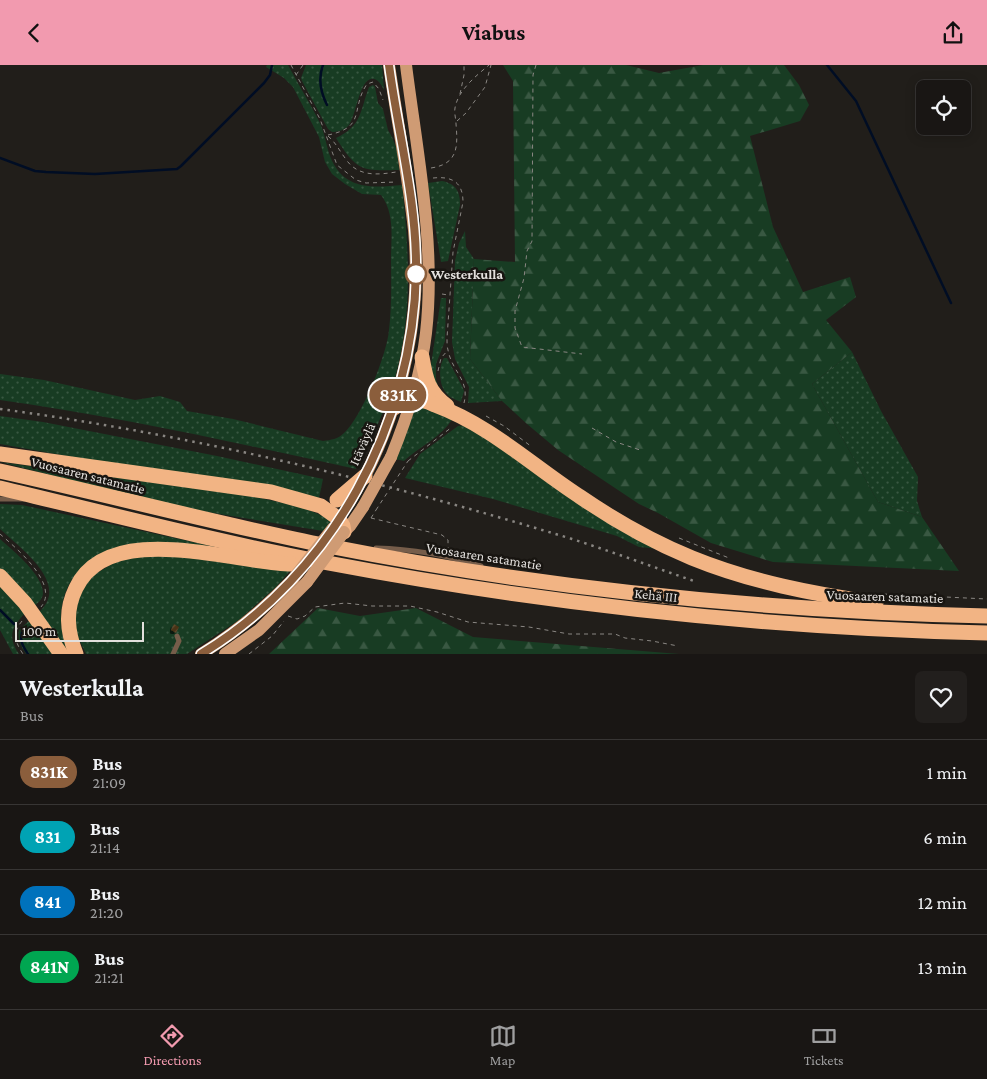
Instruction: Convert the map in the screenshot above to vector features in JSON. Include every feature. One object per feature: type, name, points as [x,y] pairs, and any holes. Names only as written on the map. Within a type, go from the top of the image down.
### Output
[{"type":"highway","points":[[422,357],[430,388],[437,398],[458,414]]},
{"type":"highway","points":[[394,408],[412,398],[458,414],[488,430],[579,497],[605,513],[649,538],[692,558],[743,576],[784,588],[829,597],[887,604],[948,608],[971,616],[987,616]]},
{"type":"highway","points":[[0,454],[271,492],[321,505],[343,501],[365,476]]},
{"type":"highway","name":"Vuosaaren satamatie","points":[[0,471],[199,519],[329,546],[519,578],[716,601],[810,609],[971,616]]},
{"type":"highway","points":[[0,488],[324,563]]},
{"type":"highway","points":[[321,505],[339,527]]},
{"type":"highway","points":[[76,654],[70,641],[68,626],[73,593],[78,583],[89,570],[115,555],[137,550],[164,550],[198,552],[288,564],[324,563]]},
{"type":"highway","name":"Kehä III","points":[[324,563],[440,583],[618,608],[778,623],[987,633]]},
{"type":"highway","points":[[0,576],[25,603],[60,654]]},
{"type":"main road","name":"Itäväylä","points":[[365,476],[394,408],[406,365],[415,302],[414,231],[402,139],[389,65]]},
{"type":"main road","points":[[201,654],[243,625],[275,598],[339,527],[350,526],[391,457],[412,398],[422,357],[428,305],[428,260],[427,230],[406,65]]},
{"type":"main road","points":[[225,654],[259,630],[307,582],[339,527],[343,501]]},
{"type":"lane","points":[[0,499],[41,498]]},
{"type":"lane","points":[[173,654],[179,641],[177,636]]},
{"type":"path","points":[[291,65],[328,135],[332,155],[337,165],[351,177],[366,183],[400,182]]},
{"type":"path","points":[[296,76],[303,65]]},
{"type":"path","points":[[460,97],[464,65]]},
{"type":"path","points":[[425,169],[445,164],[457,149],[455,108],[468,84],[490,65]]},
{"type":"path","points":[[456,122],[466,113],[485,87],[490,65]]},
{"type":"path","points":[[536,65],[534,75],[532,241],[527,251],[524,278],[515,311],[515,328],[522,347],[582,354]]},
{"type":"path","points":[[328,135],[342,132],[352,125],[367,83],[373,82],[376,84],[384,102]]},
{"type":"path","points":[[328,135],[336,143],[353,168],[362,173],[372,175],[398,172]]},
{"type":"path","points":[[376,510],[408,461],[458,414],[467,394],[465,384],[448,350],[452,252],[463,194],[459,185],[449,178],[428,179]]},
{"type":"path","points":[[442,294],[449,295]]},
{"type":"path","points":[[438,376],[441,358],[448,350]]},
{"type":"path","points":[[480,413],[494,419],[535,450]]},
{"type":"path","points":[[592,428],[616,442],[640,450]]},
{"type":"path","points":[[371,518],[442,535],[448,540],[448,550]]},
{"type":"path","points":[[0,534],[21,553],[39,574],[44,584],[47,597],[42,606],[37,610]]},
{"type":"path","points":[[678,538],[732,559]]},
{"type":"path","points":[[875,593],[987,599]]},
{"type":"path","points":[[287,616],[297,619],[305,616],[315,607],[345,603],[372,606],[410,606],[468,622],[529,627],[569,634],[615,634],[624,638],[678,646]]},
{"type":"path","points":[[22,622],[15,632],[16,640],[23,654]]},
{"type":"green space","points":[[267,65],[288,65],[320,123],[330,156],[342,175],[350,181],[369,186],[402,185],[408,258],[405,330],[401,354],[388,401],[356,469],[134,422],[0,400],[0,374],[44,380],[135,400],[160,396],[180,402],[187,411],[233,419],[323,441],[339,437],[351,425],[366,400],[379,369],[387,341],[391,303],[392,233],[390,217],[381,195],[362,194],[332,174],[325,162],[319,137],[293,87],[284,78],[266,67]]},
{"type":"green space","points":[[306,65],[382,65],[384,90],[380,83],[374,79],[369,79],[362,89],[349,125],[337,132],[332,132],[328,129],[302,81],[301,78]]},
{"type":"green space","points":[[503,65],[626,65],[659,73],[703,65],[784,65],[799,85],[809,105],[800,121],[750,136],[773,227],[803,292],[850,277],[856,297],[826,320],[852,352],[812,384],[878,502],[922,517],[959,571],[773,562],[711,543],[639,504],[558,450],[502,401],[470,359],[474,259],[515,262],[513,81]]},
{"type":"green space","points":[[373,85],[378,103],[383,109],[388,130],[397,150],[399,170],[376,170],[361,167],[349,157],[336,138],[345,133],[355,123],[359,117],[369,87]]},
{"type":"green space","points":[[442,181],[454,186],[458,192],[460,205],[448,261],[441,262],[428,183]]},
{"type":"green space","points":[[465,231],[466,247],[474,259],[470,359],[502,401],[468,403],[469,387],[455,359],[452,342],[455,261],[459,243]]},
{"type":"green space","points":[[441,298],[446,298],[445,341],[436,364],[436,379],[440,394],[432,375],[431,365]]},
{"type":"green space","points":[[852,352],[881,411],[918,477],[917,501],[922,517],[878,502],[812,384]]},
{"type":"green space","points":[[444,358],[447,358],[464,391],[461,402],[448,395],[442,386],[440,371]]},
{"type":"green space","points":[[415,405],[453,418],[443,431],[404,461],[395,459]]},
{"type":"green space","points":[[0,416],[43,422],[323,479],[319,498],[0,444]]},
{"type":"green space","points":[[466,425],[660,549],[639,547],[617,536],[493,499],[405,478],[420,454],[458,426]]},
{"type":"green space","points":[[0,462],[251,496],[302,507],[332,520],[323,531],[177,507]]},
{"type":"green space","points":[[0,504],[22,505],[216,547],[87,564],[73,578],[64,596],[62,606],[61,626],[70,654],[39,612],[47,601],[49,590],[46,578],[30,556],[0,529]]},
{"type":"green space","points":[[0,539],[26,563],[38,579],[43,594],[41,600],[34,606],[0,570]]},
{"type":"green space","points":[[172,555],[290,571],[276,587],[239,620],[187,654],[86,654],[75,631],[73,608],[90,577],[124,557]]},
{"type":"green space","points":[[0,583],[26,612],[14,627],[12,637],[19,654],[13,654],[0,630]]},
{"type":"green space","points":[[318,608],[360,616],[416,608],[473,637],[679,654],[269,654]]},
{"type":"green space","points":[[30,620],[54,654],[26,654],[20,642],[19,630]]},
{"type":"building","points":[[174,624],[179,627],[176,633],[171,630]]},
{"type":"waterway","points":[[0,158],[35,171],[46,172],[95,174],[177,169],[264,83],[270,75],[272,65]]},
{"type":"waterway","points":[[323,65],[321,85],[327,105]]},
{"type":"waterway","points":[[827,65],[856,101],[951,303]]},
{"type":"waterway","points":[[0,610],[14,624]]},
{"type":"waterway","points":[[23,629],[22,642],[28,654]]},
{"type":"railway","points":[[0,409],[145,432],[289,462],[502,518],[618,554],[694,581]]},
{"type":"bus line","name":"831K","points":[[201,654],[237,630],[275,598],[314,554],[333,528],[365,476],[394,408],[406,365],[415,302],[416,269],[414,231],[402,139],[389,65]]},
{"type":"place","name":"Westerkulla","points":[[416,274]]}]
